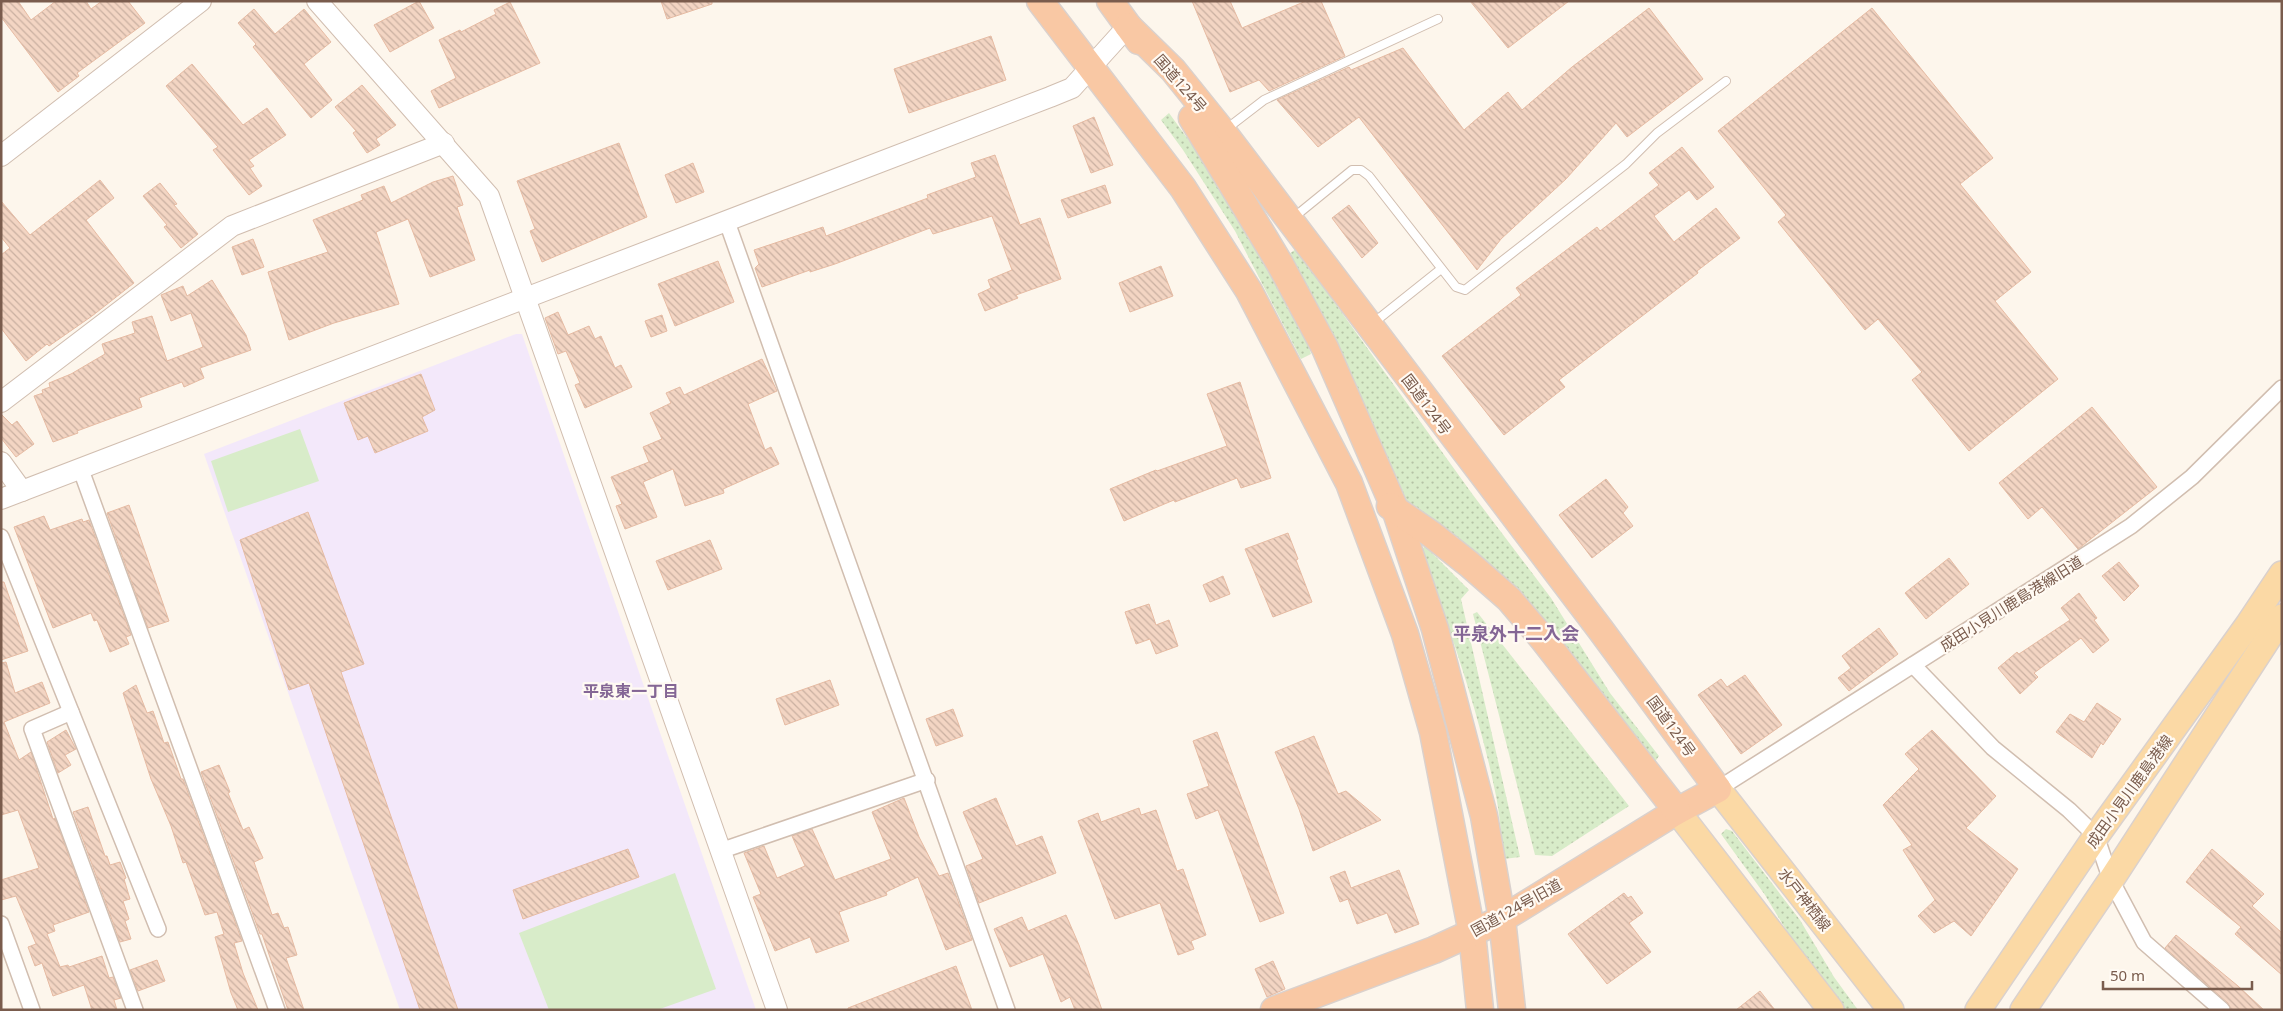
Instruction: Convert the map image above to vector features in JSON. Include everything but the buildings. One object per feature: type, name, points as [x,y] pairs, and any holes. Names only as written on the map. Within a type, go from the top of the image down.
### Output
[{"type":"highway","points":[[1040,1],[1183,188],[1249,291],[1349,483],[1405,634],[1433,732],[1472,933],[1480,1010]]},
{"type":"highway","name":"国道124号","points":[[1110,1],[1128,26],[1172,70],[1216,138],[1325,348],[1395,509],[1435,629],[1484,816],[1502,919],[1512,1010]]},
{"type":"highway","name":"国道124号","points":[[1216,138],[1290,220],[1600,629],[1718,789]]},
{"type":"highway","points":[[1349,483],[1395,509],[1462,558],[1509,600],[1543,639],[1677,811]]},
{"type":"highway","name":"国道124号旧道","points":[[1274,1010],[1434,950],[1502,919],[1677,811],[1718,789]]},
{"type":"main road","name":"成田小見川鹿島港線","points":[[1978,1010],[2096,836],[2192,704],[2282,574]]},
{"type":"main road","name":"成田小見川鹿島港線","points":[[2023,1010],[2111,880],[2282,617]]},
{"type":"main road","name":"水戸神栖線","points":[[1718,789],[1891,1010]]},
{"type":"main road","points":[[1677,811],[1830,1010]]},
{"type":"street","points":[[1,156],[202,1]]},
{"type":"street","points":[[317,1],[489,196],[723,850],[778,1010]]},
{"type":"street","points":[[1,499],[81,470],[1058,94],[1072,88],[1128,26]]},
{"type":"street","points":[[1,402],[232,226],[444,143]]},
{"type":"street","points":[[727,222],[1007,1010]]},
{"type":"street","name":"成田小見川鹿島港線旧道","points":[[1718,789],[2131,526],[2192,477],[2282,388]]},
{"type":"street","points":[[1,462],[22,491]]},
{"type":"street","points":[[81,470],[277,1010]]},
{"type":"street","points":[[1,537],[158,929]]},
{"type":"street","points":[[1913,665],[1993,748],[2069,810],[2096,836],[2111,880],[2144,942],[2222,1010]]},
{"type":"street","points":[[71,712],[32,729],[135,1010]]},
{"type":"street","points":[[723,850],[926,780]]},
{"type":"street","points":[[1,924],[32,1010]]},
{"type":"lane","points":[[1216,138],[1264,100],[1438,19]]},
{"type":"lane","points":[[1290,220],[1352,170],[1361,170],[1369,176],[1456,287],[1460,290],[1469,288],[1626,164],[1657,133],[1726,81]]},
{"type":"lane","points":[[1369,326],[1441,269]]},
{"type":"shaded area","points":[[516,334],[522,334],[756,1010],[400,1010],[204,454]]},
{"type":"green space","points":[[1169,113],[1206,164],[1301,322],[1311,354],[1301,359],[1235,231],[1183,150],[1161,120]]},
{"type":"green space","points":[[1296,249],[1473,495],[1551,598],[1610,693],[1659,756],[1654,763],[1455,539],[1407,501],[1354,382],[1289,254]]},
{"type":"green space","points":[[300,429],[319,481],[228,512],[211,461]]},
{"type":"green space","points":[[1425,546],[1469,590],[1461,599],[1520,857],[1504,859],[1498,808],[1488,760],[1462,669],[1422,549]]},
{"type":"green space","points":[[1477,612],[1629,806],[1552,856],[1535,855],[1473,614]]},
{"type":"green space","points":[[1726,829],[1732,831],[1800,920],[1834,977],[1858,1010],[1844,1010],[1806,963],[1765,895],[1721,834]]},
{"type":"green space","points":[[675,873],[716,989],[657,1010],[549,1010],[519,933]]},
{"type":"district","name":"平泉外十二入会","points":[[1516,633]]},
{"type":"district","name":"平泉東一丁目","points":[[631,691]]}]
